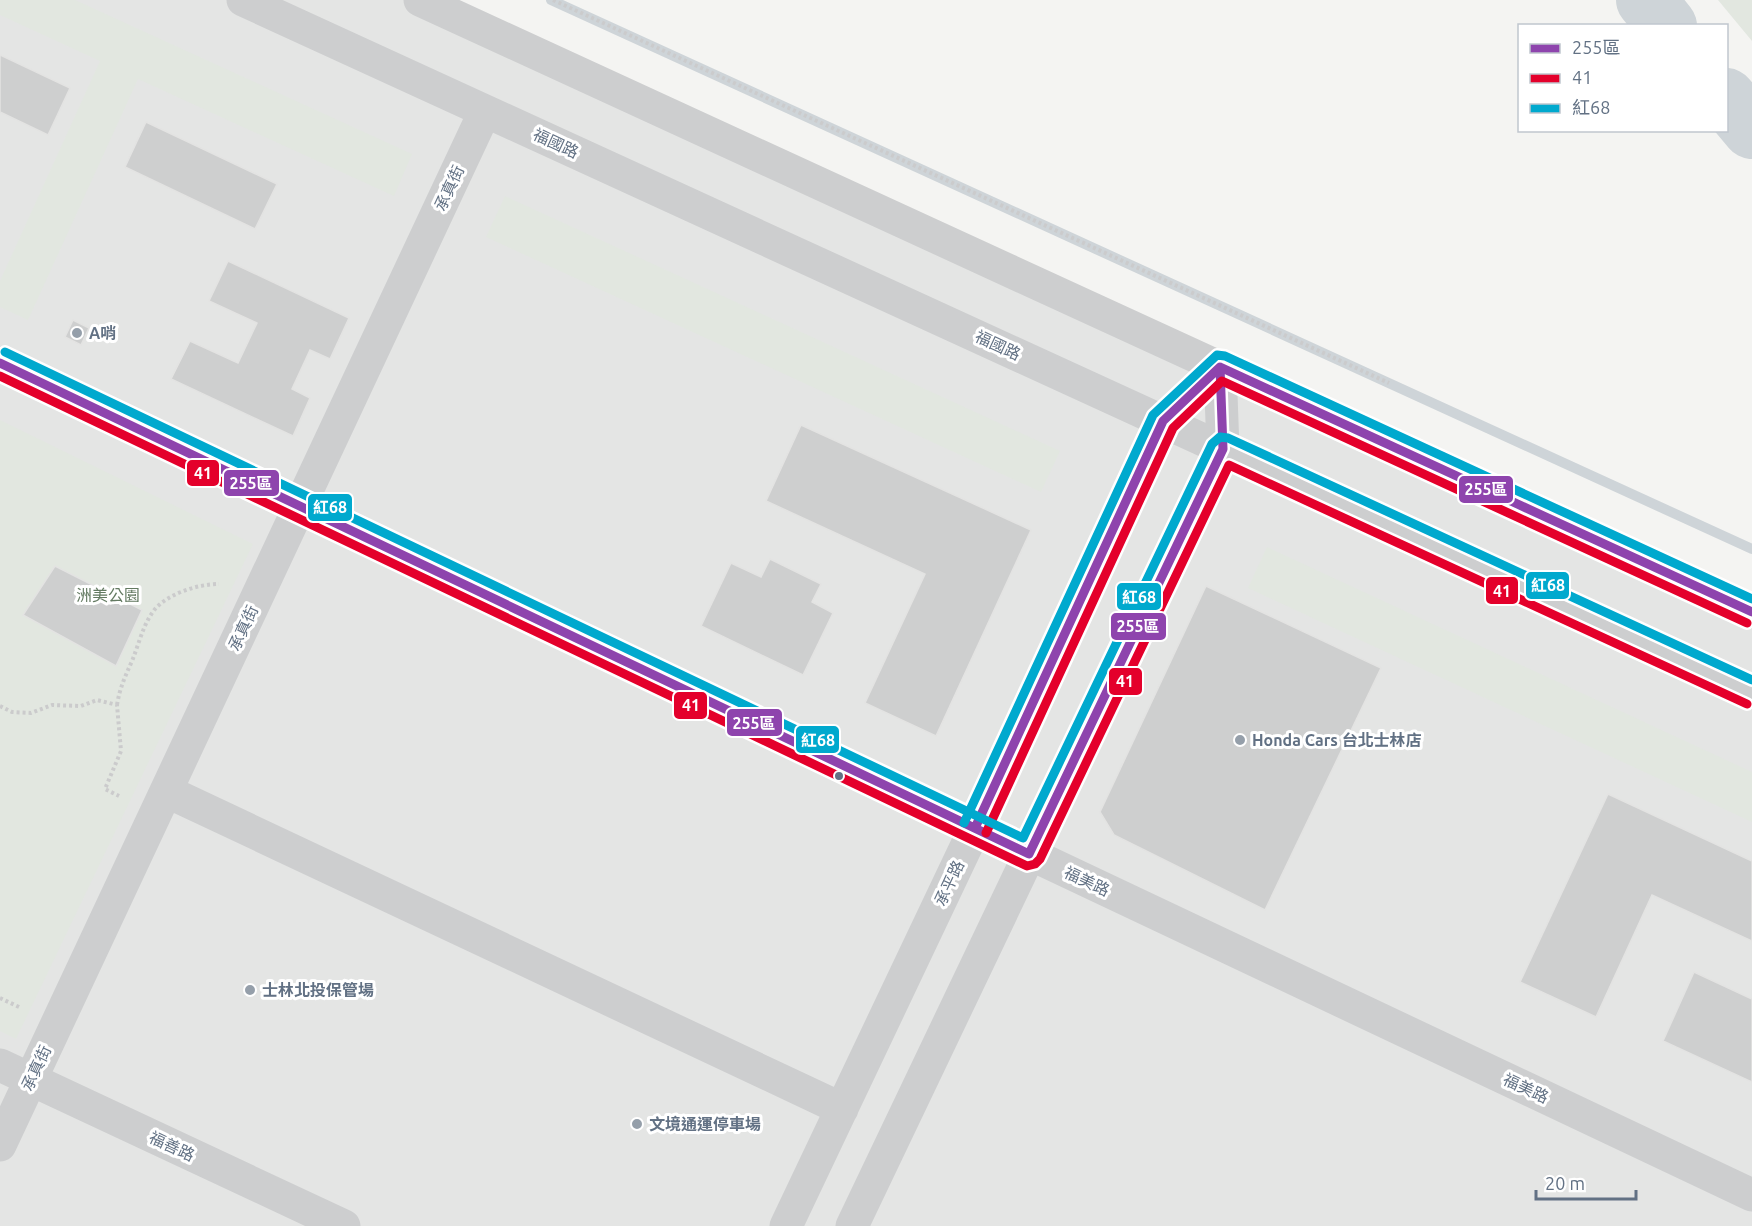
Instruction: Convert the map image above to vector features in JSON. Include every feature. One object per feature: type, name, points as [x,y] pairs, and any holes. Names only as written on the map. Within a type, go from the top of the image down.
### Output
[{"type":"street","name":"福國路","points":[[243,0],[1223,448],[1752,693]]},
{"type":"street","points":[[420,0],[1752,612]]},
{"type":"street","name":"承真街","points":[[0,1145],[485,111]]},
{"type":"street","name":"福美路","points":[[0,363],[1029,854],[1752,1195]]},
{"type":"street","points":[[852,1226],[1223,448],[1220,367]]},
{"type":"street","name":"承平路","points":[[786,1226],[975,828],[1163,421],[1220,367]]},
{"type":"street","points":[[166,791],[842,1109]]},
{"type":"street","name":"福善路","points":[[0,1065],[344,1226]]},
{"type":"path","points":[[553,0],[1389,383]]},
{"type":"path","points":[[119,796],[105,789],[121,751],[117,705],[120,684],[139,639],[156,608],[189,588],[202,584],[219,584]]},
{"type":"path","points":[[0,706],[12,712],[31,713],[52,705],[81,706],[97,700],[117,705]]},
{"type":"path","points":[[0,998],[19,1007]]},
{"type":"shaded area","points":[[0,0],[437,0],[1752,605],[1752,1226],[0,1226]]},
{"type":"green space","points":[[0,0],[75,0],[412,154],[394,196],[138,79],[28,320],[0,307],[0,281],[100,61],[0,15]]},
{"type":"green space","points":[[1718,0],[1752,0],[1752,41]]},
{"type":"green space","points":[[505,196],[1060,451],[1041,492],[486,237]]},
{"type":"green space","name":"洲美公園","points":[[0,420],[253,544],[16,1039],[0,1031]]},
{"type":"green space","points":[[1267,547],[1752,772],[1752,822],[1248,588]]},
{"type":"building","points":[[0,55],[70,88],[48,135],[0,112]]},
{"type":"building","points":[[146,122],[277,184],[255,229],[125,167]]},
{"type":"building","points":[[228,261],[349,318],[330,359],[310,350],[292,389],[310,398],[293,436],[171,379],[190,341],[238,363],[257,323],[209,301]]},
{"type":"building","name":"A哨","points":[[73,320],[89,328],[81,345],[65,337]]},
{"type":"building","points":[[801,425],[1031,530],[936,736],[865,703],[925,574],[766,501]]},
{"type":"building","points":[[770,559],[821,584],[812,602],[833,613],[803,675],[701,626],[731,563],[761,577]]},
{"type":"building","points":[[55,566],[142,610],[116,666],[23,615]]},
{"type":"building","name":"Honda Cars 台北士林店","points":[[1206,586],[1381,668],[1265,910],[1114,835],[1100,812]]},
{"type":"building","points":[[1608,794],[1752,861],[1752,941],[1652,895],[1596,1017],[1520,982]]},
{"type":"building","points":[[1694,972],[1752,999],[1752,1082],[1663,1041]]},
{"type":"waterway","points":[[551,0],[1752,549]]},
{"type":"waterway","points":[[1646,0],[1665,24]]},
{"type":"waterway","points":[[1728,100],[1752,129]]},
{"type":"transit line","name":"紅68","points":[[5,352],[1023,838],[1212,444],[1220,437],[1228,438],[1752,680]]},
{"type":"transit line","name":"紅68","points":[[964,823],[1153,415],[1217,355],[1225,356],[1752,599]]},
{"type":"transit line","name":"255區","points":[[0,363],[1029,854],[1223,449],[1220,367]]},
{"type":"transit line","name":"255區","points":[[1220,367],[1752,612]]},
{"type":"transit line","name":"255區","points":[[975,828],[1163,421],[1220,367]]},
{"type":"transit line","name":"41","points":[[0,376],[1027,866],[1035,864],[1040,859],[1229,465],[1747,704]]},
{"type":"transit line","name":"41","points":[[986,833],[1173,428],[1222,381],[1747,623]]},
{"type":"place","name":"A哨","points":[[77,333]]},
{"type":"place","name":"Honda Cars 台北士林店","points":[[1240,740]]},
{"type":"place","name":"士林北投保管場","points":[[250,990]]},
{"type":"place","name":"文境通運停車場","points":[[637,1124]]}]
